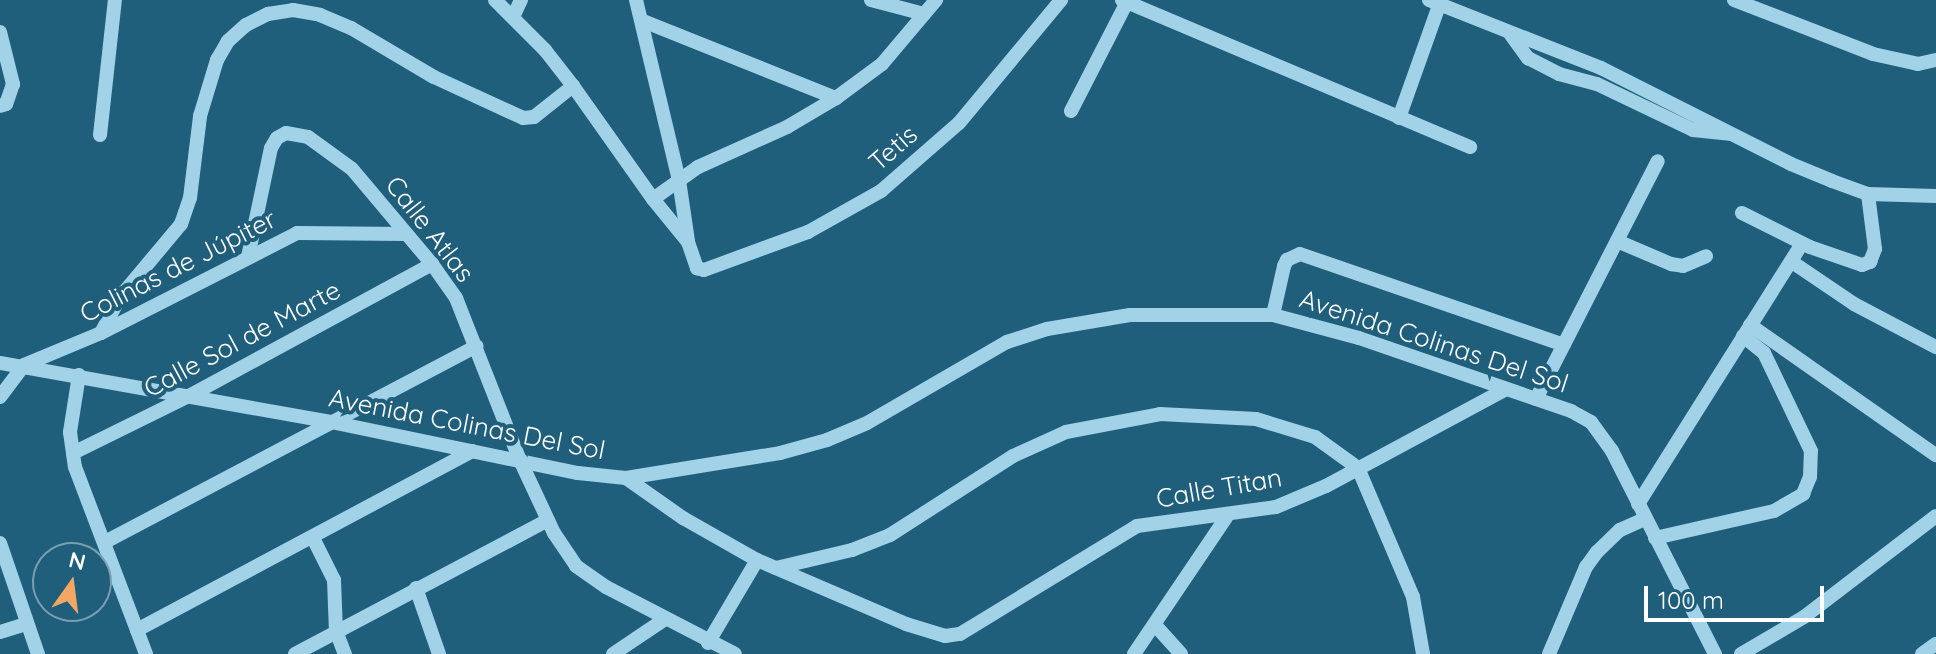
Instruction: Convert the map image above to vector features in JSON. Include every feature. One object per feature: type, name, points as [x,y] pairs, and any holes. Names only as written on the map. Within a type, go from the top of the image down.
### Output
[{"type":"street","points":[[100,135],[115,0]]},
{"type":"street","points":[[495,0],[573,86],[653,199],[688,242]]},
{"type":"street","points":[[513,17],[521,0]]},
{"type":"street","points":[[636,0],[679,180],[688,242]]},
{"type":"street","points":[[871,0],[924,14]]},
{"type":"street","points":[[653,199],[698,167],[787,127],[836,98],[882,64],[936,0]]},
{"type":"street","name":"Tetis","points":[[688,242],[697,268],[709,269],[808,232],[881,191],[959,123],[1061,0]]},
{"type":"street","points":[[1071,111],[1124,1],[1470,147]]},
{"type":"street","points":[[1399,118],[1436,1],[1511,35],[1601,68],[1791,164],[1868,194],[1936,196]]},
{"type":"street","points":[[1737,1],[1873,54],[1918,64],[1936,60]]},
{"type":"street","points":[[101,333],[120,297],[159,255],[181,224],[190,198],[200,116],[208,85],[228,41],[246,25],[268,14],[293,10],[320,15],[351,28],[434,77],[523,118],[534,117],[573,86]]},
{"type":"street","points":[[643,21],[836,98]]},
{"type":"street","points":[[0,32],[13,84],[6,104],[0,106]]},
{"type":"street","name":"Calle Atlas","points":[[248,257],[271,148],[277,138],[286,133],[308,137],[352,169],[432,264],[456,298],[519,458],[548,520],[576,566],[708,643],[735,654]]},
{"type":"street","points":[[1536,399],[1658,161]]},
{"type":"street","points":[[1742,213],[1802,244],[1852,264],[1870,262],[1875,249],[1875,233],[1868,194]]},
{"type":"street","name":"Colinas de Júpiter","points":[[24,365],[101,333],[297,233],[406,234]]},
{"type":"street","points":[[1617,241],[1671,264],[1683,266],[1706,256]]},
{"type":"street","points":[[1638,504],[1802,244]]},
{"type":"street","points":[[1273,315],[1284,266],[1287,260],[1300,254],[1564,345]]},
{"type":"street","points":[[1792,262],[1854,304],[1936,347]]},
{"type":"street","name":"Calle Sol de Marte","points":[[73,453],[189,396],[432,264]]},
{"type":"street","name":"Avenida Colinas Del Sol","points":[[0,363],[331,422],[519,458],[578,473],[626,478],[780,453],[827,440],[867,423],[1007,342],[1047,329],[1130,315],[1273,315],[1359,338],[1571,411],[1602,432],[1715,654]]},
{"type":"street","points":[[1747,330],[1936,455]]},
{"type":"street","points":[[1655,538],[1774,511],[1803,494],[1810,477],[1811,451],[1764,353],[1747,330]]},
{"type":"street","points":[[79,375],[71,410],[73,453],[105,542],[477,346]]},
{"type":"street","points":[[0,397],[24,365]]},
{"type":"street","name":"Calle Titan","points":[[776,568],[906,624],[945,636],[960,634],[1137,526],[1276,507],[1358,468],[1504,390]]},
{"type":"street","points":[[626,478],[683,518],[776,568],[852,550],[890,535],[1013,456],[1066,432],[1160,414],[1256,419],[1315,437],[1358,468],[1413,597],[1423,654]]},
{"type":"street","points":[[137,630],[472,451]]},
{"type":"street","points":[[1134,654],[1227,516]]},
{"type":"street","points":[[1741,654],[1804,617],[1936,516]]},
{"type":"street","points":[[1549,654],[1586,567],[1620,530],[1645,519]]},
{"type":"street","points":[[295,654],[548,520]]},
{"type":"street","points":[[313,538],[334,580],[336,631],[345,654]]},
{"type":"street","points":[[0,543],[38,654]]},
{"type":"street","points":[[708,643],[757,560]]},
{"type":"street","points":[[112,561],[146,654]]},
{"type":"street","points":[[416,588],[439,654]]},
{"type":"street","points":[[613,654],[665,619]]},
{"type":"street","points":[[0,632],[27,624]]},
{"type":"street","points":[[1155,625],[1181,654]]},
{"type":"street","points":[[1922,654],[1936,644]]}]
